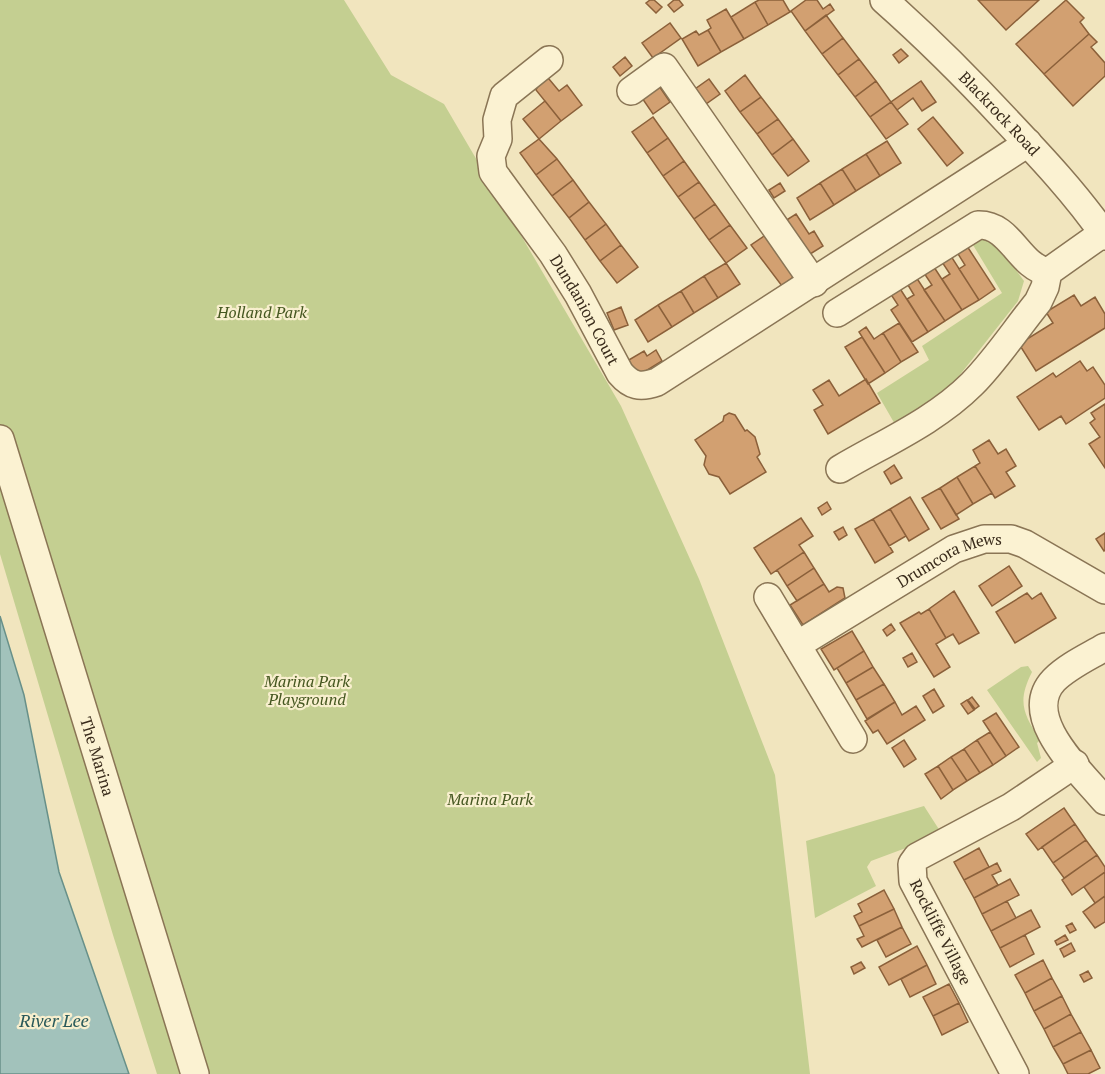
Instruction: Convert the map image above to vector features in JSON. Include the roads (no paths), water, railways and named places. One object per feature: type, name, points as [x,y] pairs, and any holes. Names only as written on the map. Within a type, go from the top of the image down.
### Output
[{"type":"street","name":"Blackrock Road","points":[[884,0],[926,37],[1028,143],[1104,234]]},
{"type":"street","name":"Dundanion Court","points":[[549,60],[504,96],[497,120],[498,138],[490,162],[493,172],[559,264],[620,373],[628,383],[638,386],[657,382],[1028,143]]},
{"type":"street","points":[[631,92],[664,67],[814,283]]},
{"type":"street","points":[[837,313],[978,225],[987,224],[996,228],[1030,264],[1039,270],[1048,272]]},
{"type":"street","points":[[840,469],[938,412],[973,383],[1038,302],[1045,287],[1048,272],[1104,234]]},
{"type":"street","name":"The Marina","points":[[0,439],[195,1074]]},
{"type":"street","name":"Drumcora Mews","points":[[796,645],[954,549],[984,539],[1011,539],[1024,543],[1105,590]]},
{"type":"street","points":[[768,597],[853,739]]},
{"type":"street","points":[[1105,647],[1066,670],[1053,681],[1041,703],[1045,724],[1105,801]]},
{"type":"street","name":"Rockliffe Village","points":[[1015,1074],[913,880],[912,864],[917,857],[1011,807],[1075,764]]},
{"type":"water","name":"River Lee","points":[[0,616],[24,695],[59,872],[129,1074],[0,1074]]},
{"type":"park label","name":"Holland Park","points":[[262,312]]},
{"type":"park label","name":"Marina Park Playground","points":[[307,690]]},
{"type":"park label","name":"Marina Park","points":[[490,799]]}]
